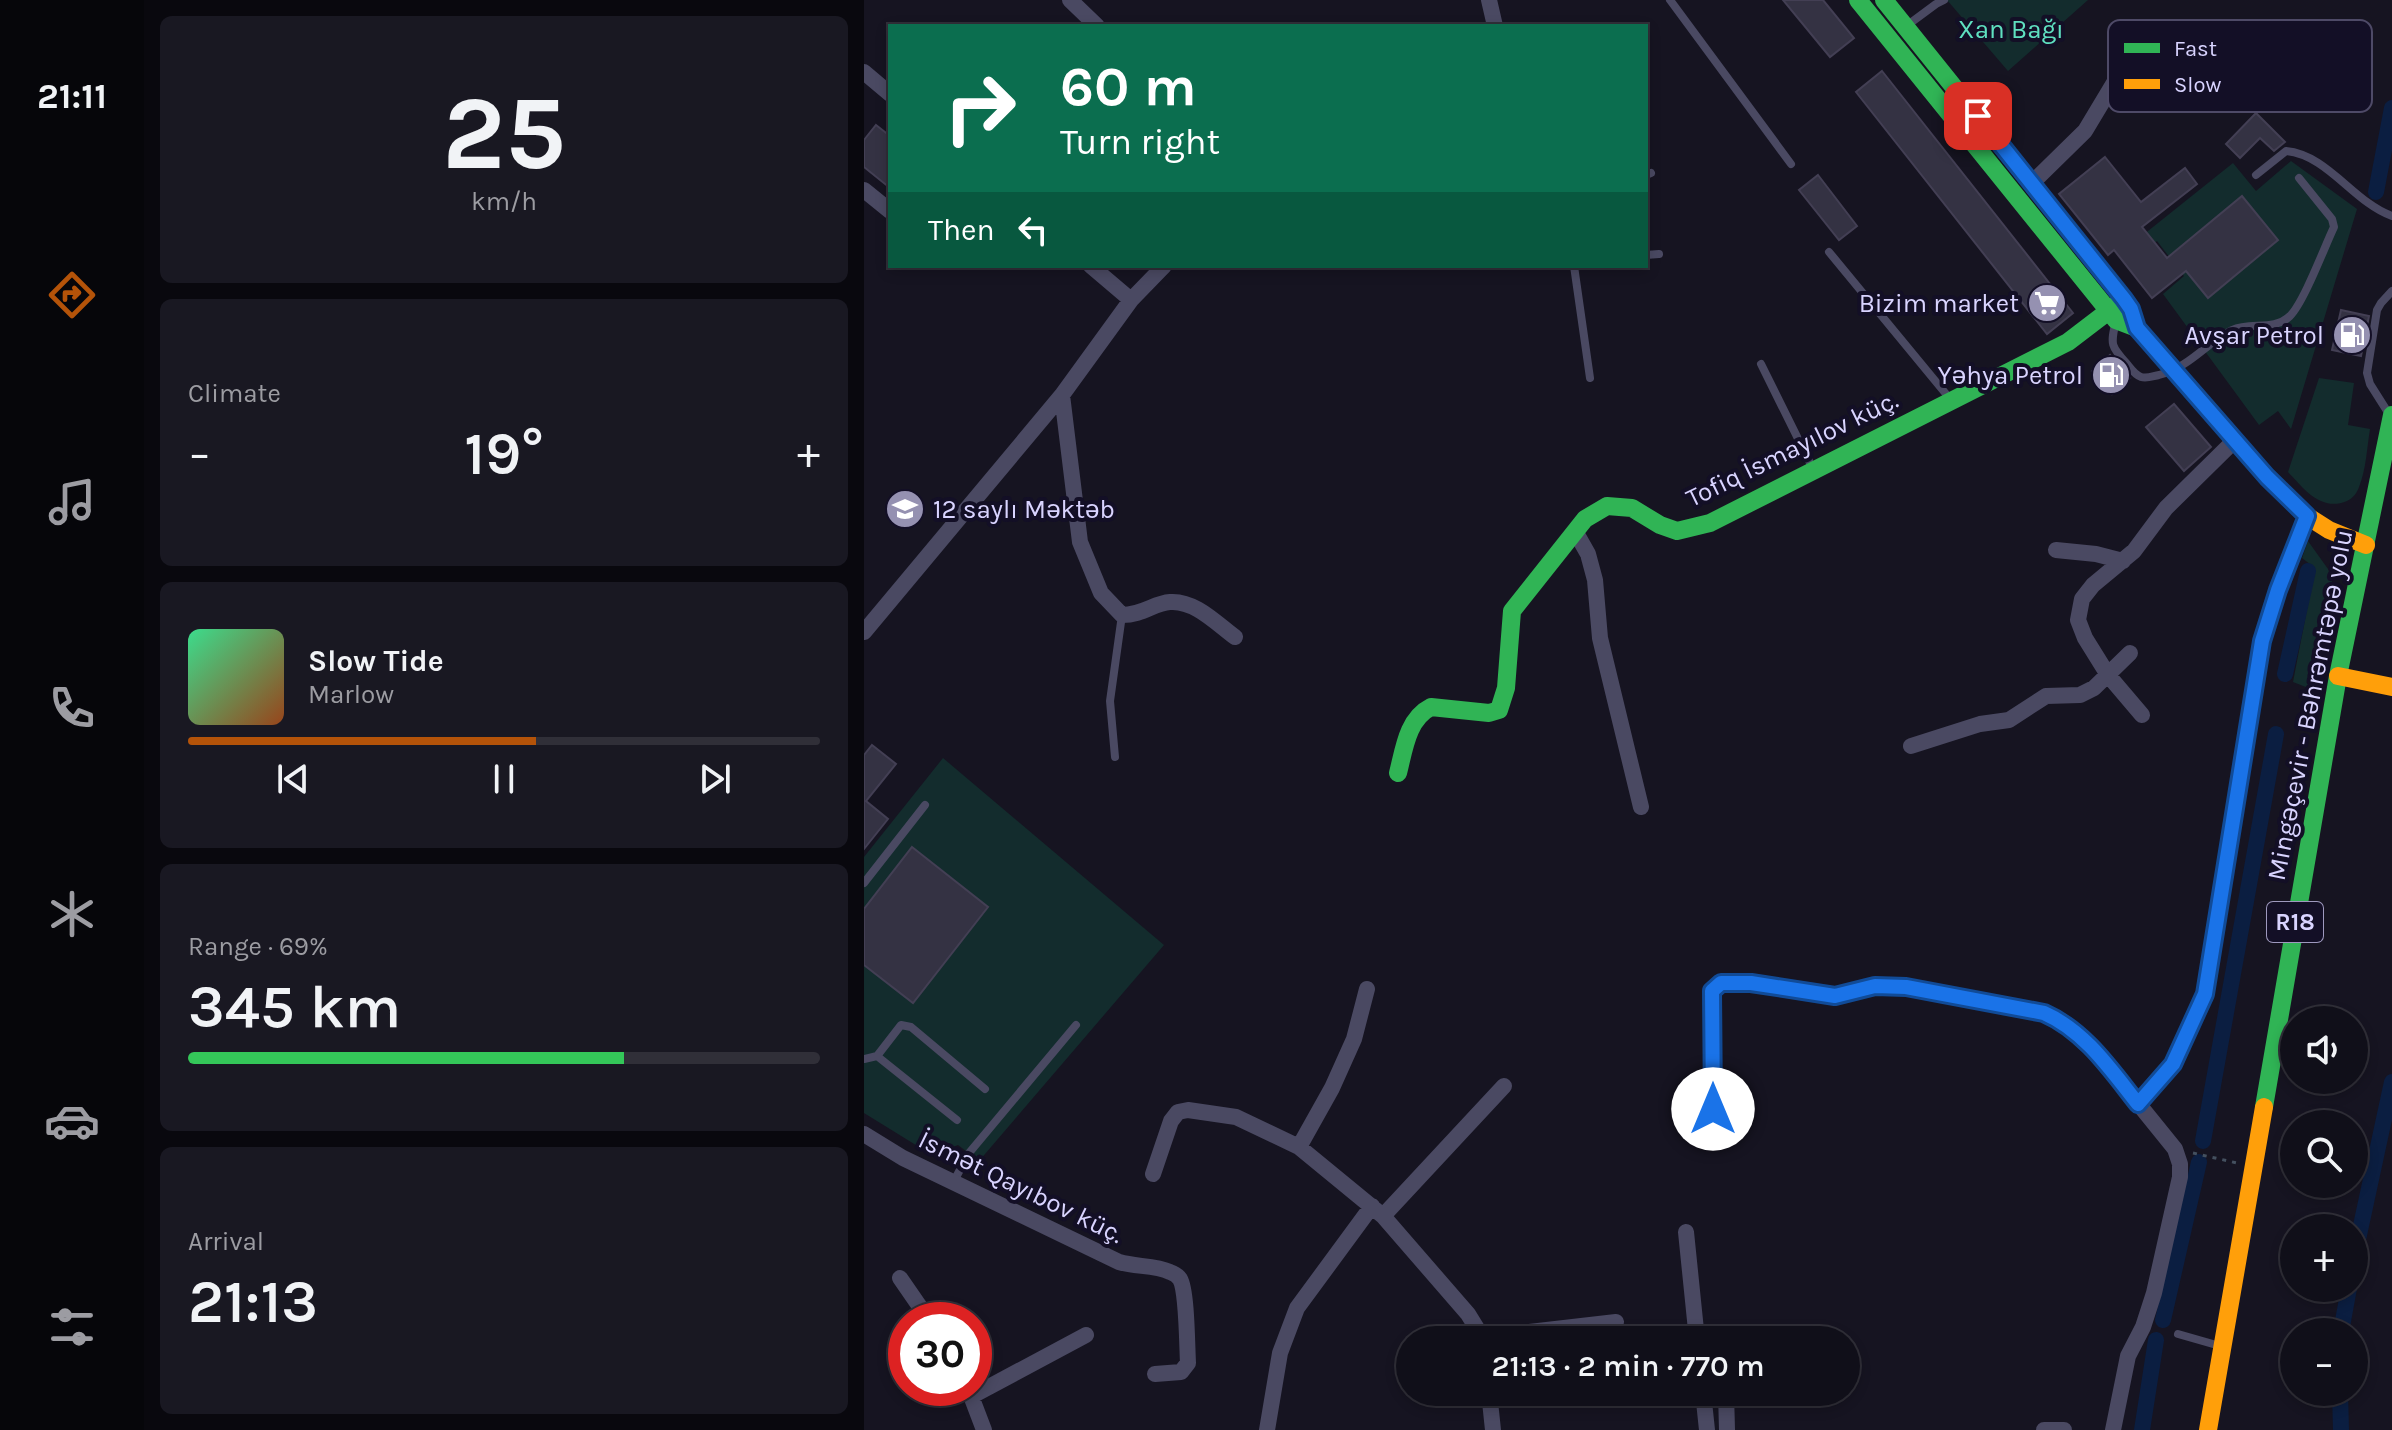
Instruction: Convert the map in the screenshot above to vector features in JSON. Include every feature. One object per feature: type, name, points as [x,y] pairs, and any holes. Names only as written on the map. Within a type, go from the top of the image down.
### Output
[{"type":"main road","points":[[1858,0],[2112,316],[2137,328],[2267,477],[2307,516],[2329,530],[2366,545]]},
{"type":"main road","points":[[1884,0],[2124,299],[2137,328]]},
{"type":"main road","name":"Tofiq İsmayılov küç.","points":[[1398,773],[1415,717],[1422,710],[1431,707],[1489,713],[1499,710],[1505,699],[1512,611],[1585,519],[1607,506],[1632,508],[1677,531],[1710,523],[2068,342],[2112,316],[2124,299]]},
{"type":"main road","name":"Mingəçevir - Bəhrəmtəpə yolu","points":[[2208,1430],[2338,676],[2392,417]]},
{"type":"main road","points":[[2338,676],[2392,687]]},
{"type":"street","points":[[1070,0],[1095,24]]},
{"type":"street","points":[[1489,0],[1495,24]]},
{"type":"street","points":[[866,79],[888,93]]},
{"type":"street","points":[[2032,183],[2085,131],[2108,93]]},
{"type":"street","points":[[864,190],[888,209]]},
{"type":"street","points":[[1093,268],[1131,300]]},
{"type":"street","points":[[864,632],[1062,395],[1131,300],[1162,268]]},
{"type":"street","points":[[1062,395],[1080,542],[1101,593],[1122,615],[1135,615],[1169,602],[1193,606],[1235,637]]},
{"type":"street","points":[[2142,715],[2108,675],[2085,638],[2078,620],[2082,599],[2093,585],[2134,551],[2166,508],[2235,440]]},
{"type":"street","points":[[2138,1104],[2173,1064],[2205,994],[2262,641],[2307,516]]},
{"type":"street","points":[[1575,531],[1588,554],[1595,580],[1600,638],[1641,807]]},
{"type":"street","points":[[2056,550],[2096,554],[2123,561]]},
{"type":"street","points":[[1911,746],[1980,724],[2009,720],[2046,696],[2080,695],[2094,688],[2130,653]]},
{"type":"street","points":[[1713,1109],[1712,991],[1721,983],[1751,983],[1835,996],[1875,986],[1906,987],[2044,1013],[2062,1021],[2081,1036],[2175,1149],[2180,1164],[2180,1177],[2154,1293],[2143,1327],[2128,1356],[2113,1430]]},
{"type":"street","points":[[1299,1147],[1332,1088],[1354,1039],[1367,989]]},
{"type":"street","points":[[1267,1430],[1280,1353],[1297,1308],[1378,1211],[1504,1086]]},
{"type":"street","points":[[1153,1174],[1171,1121],[1178,1112],[1188,1110],[1236,1117],[1299,1147],[1378,1211],[1475,1326]]},
{"type":"street","name":"İsmət Qayıbov küç.","points":[[864,1134],[903,1158],[1119,1262],[1175,1274],[1181,1280],[1183,1293],[1188,1363],[1181,1372],[1155,1374]]},
{"type":"street","points":[[1686,1232],[1696,1326]]},
{"type":"street","points":[[900,1278],[917,1302]]},
{"type":"street","points":[[1585,1326],[1616,1322]]},
{"type":"street","points":[[992,1381],[1086,1335]]},
{"type":"street","points":[[975,1406],[984,1430]]},
{"type":"street","points":[[1490,1406],[1493,1430]]},
{"type":"street","points":[[1704,1406],[1707,1430]]},
{"type":"street","points":[[1726,1406],[1727,1430]]},
{"type":"street","points":[[2044,1430],[2064,1430]]},
{"type":"lane","points":[[1670,0],[1791,164]]},
{"type":"lane","points":[[1905,27],[1944,0]]},
{"type":"lane","points":[[2256,175],[2286,151],[2297,152],[2314,161],[2375,209],[2392,216]]},
{"type":"lane","points":[[2112,316],[2113,348],[2138,376],[2146,378],[2176,370],[2230,331],[2245,325],[2277,324],[2290,316],[2334,227],[2332,219],[2299,178]]},
{"type":"lane","points":[[1829,252],[1951,400]]},
{"type":"lane","points":[[1648,255],[1659,254]]},
{"type":"lane","points":[[1574,268],[1590,378]]},
{"type":"lane","points":[[2392,291],[2377,310],[2367,373],[2370,384],[2392,417]]},
{"type":"lane","points":[[1761,364],[1814,470]]},
{"type":"lane","points":[[1115,757],[1110,701],[1122,615]]},
{"type":"lane","points":[[864,883],[925,805]]},
{"type":"lane","points":[[864,1059],[877,1056],[901,1025],[911,1027],[985,1089]]},
{"type":"lane","points":[[954,1181],[969,1153],[1076,1025]]},
{"type":"lane","points":[[877,1056],[957,1120]]},
{"type":"lane","points":[[2178,1334],[2221,1346]]},
{"type":"path","points":[[2175,1149],[2244,1165]]},
{"type":"green space","name":"Xan Bağı","points":[[1947,0],[2088,0],[2008,71]]},
{"type":"green space","points":[[2291,161],[2357,209],[2291,429],[2278,411],[2259,425],[2163,294],[2184,276],[2157,241],[2131,261],[2123,251],[2233,163],[2256,191]]},
{"type":"green space","points":[[2319,378],[2354,383],[2348,425],[2370,429],[2358,489],[2349,500],[2338,504],[2329,504],[2314,497],[2288,472]]},
{"type":"green space","points":[[2308,541],[2328,569],[2338,600],[2321,693],[2293,682],[2315,568],[2302,558]]},
{"type":"green space","points":[[943,758],[1164,945],[979,1161],[958,1145],[932,1155],[864,1113],[864,857]]},
{"type":"building","points":[[1783,0],[1823,0],[1854,38],[1830,57]]},
{"type":"building","points":[[1882,71],[2073,313],[2047,334],[1856,92]]},
{"type":"building","points":[[2256,113],[2285,142],[2274,151],[2260,138],[2240,158],[2226,144]]},
{"type":"building","points":[[876,125],[888,134],[888,186],[864,167],[864,140]]},
{"type":"building","points":[[2105,157],[2141,202],[2185,168],[2197,184],[2142,227],[2167,258],[2242,196],[2278,240],[2208,298],[2186,271],[2152,298],[2114,250],[2108,255],[2059,194]]},
{"type":"building","points":[[1818,175],[1857,226],[1839,240],[1799,190]]},
{"type":"building","points":[[2341,310],[2369,316],[2361,356],[2332,350]]},
{"type":"building","points":[[2110,355],[2130,378],[2112,394],[2092,371]]},
{"type":"building","points":[[2174,404],[2211,447],[2184,471],[2146,427]]},
{"type":"building","points":[[872,745],[896,764],[866,801],[888,819],[864,849],[864,755]]},
{"type":"building","points":[[912,847],[988,907],[913,1003],[864,965],[864,909]]},
{"type":"waterway","points":[[2376,192],[2392,108]]},
{"type":"waterway","points":[[2285,674],[2308,571]]},
{"type":"waterway","points":[[2203,1141],[2276,734]]},
{"type":"waterway","points":[[2364,1214],[2392,1082]]},
{"type":"waterway","points":[[2163,1320],[2199,1162]]},
{"type":"waterway","points":[[2344,1318],[2346,1302]]},
{"type":"waterway","points":[[2142,1430],[2156,1340]]},
{"type":"waterway","points":[[2340,1406],[2341,1430]]},
{"type":"traffic: fast","points":[[1858,0],[2116,320],[2137,328],[2193,392]]},
{"type":"traffic: fast","points":[[1884,0],[2124,299],[2137,328]]},
{"type":"traffic: fast","points":[[1398,773],[1412,727],[1431,707],[1489,713],[1499,710],[1506,688],[1512,611],[1585,519],[1607,506],[1632,508],[1677,531],[1710,523],[2068,342],[2123,300]]},
{"type":"traffic: fast","points":[[2264,1107],[2338,676],[2392,415]]},
{"type":"traffic: slow","points":[[2193,392],[2267,477],[2307,516],[2329,530],[2366,545]]},
{"type":"traffic: slow","points":[[2338,676],[2392,687]]},
{"type":"traffic: slow","points":[[2208,1430],[2264,1107]]},
{"type":"place","name":"Bizim market","points":[[2047,303]]},
{"type":"place","name":"Avşar Petrol","points":[[2352,335]]},
{"type":"place","name":"Yəhya Petrol","points":[[2111,375]]},
{"type":"place","name":"12 saylı Məktəb","points":[[905,509]]},
{"type":"route","points":[[1713,1109],[1712,991],[1721,983],[1751,983],[1835,996],[1875,986],[1906,987],[2044,1013],[2062,1021],[2081,1036],[2138,1104],[2173,1064],[2205,994],[2262,641],[2307,516],[2267,477],[2137,328],[2124,299],[1978,116]]}]
